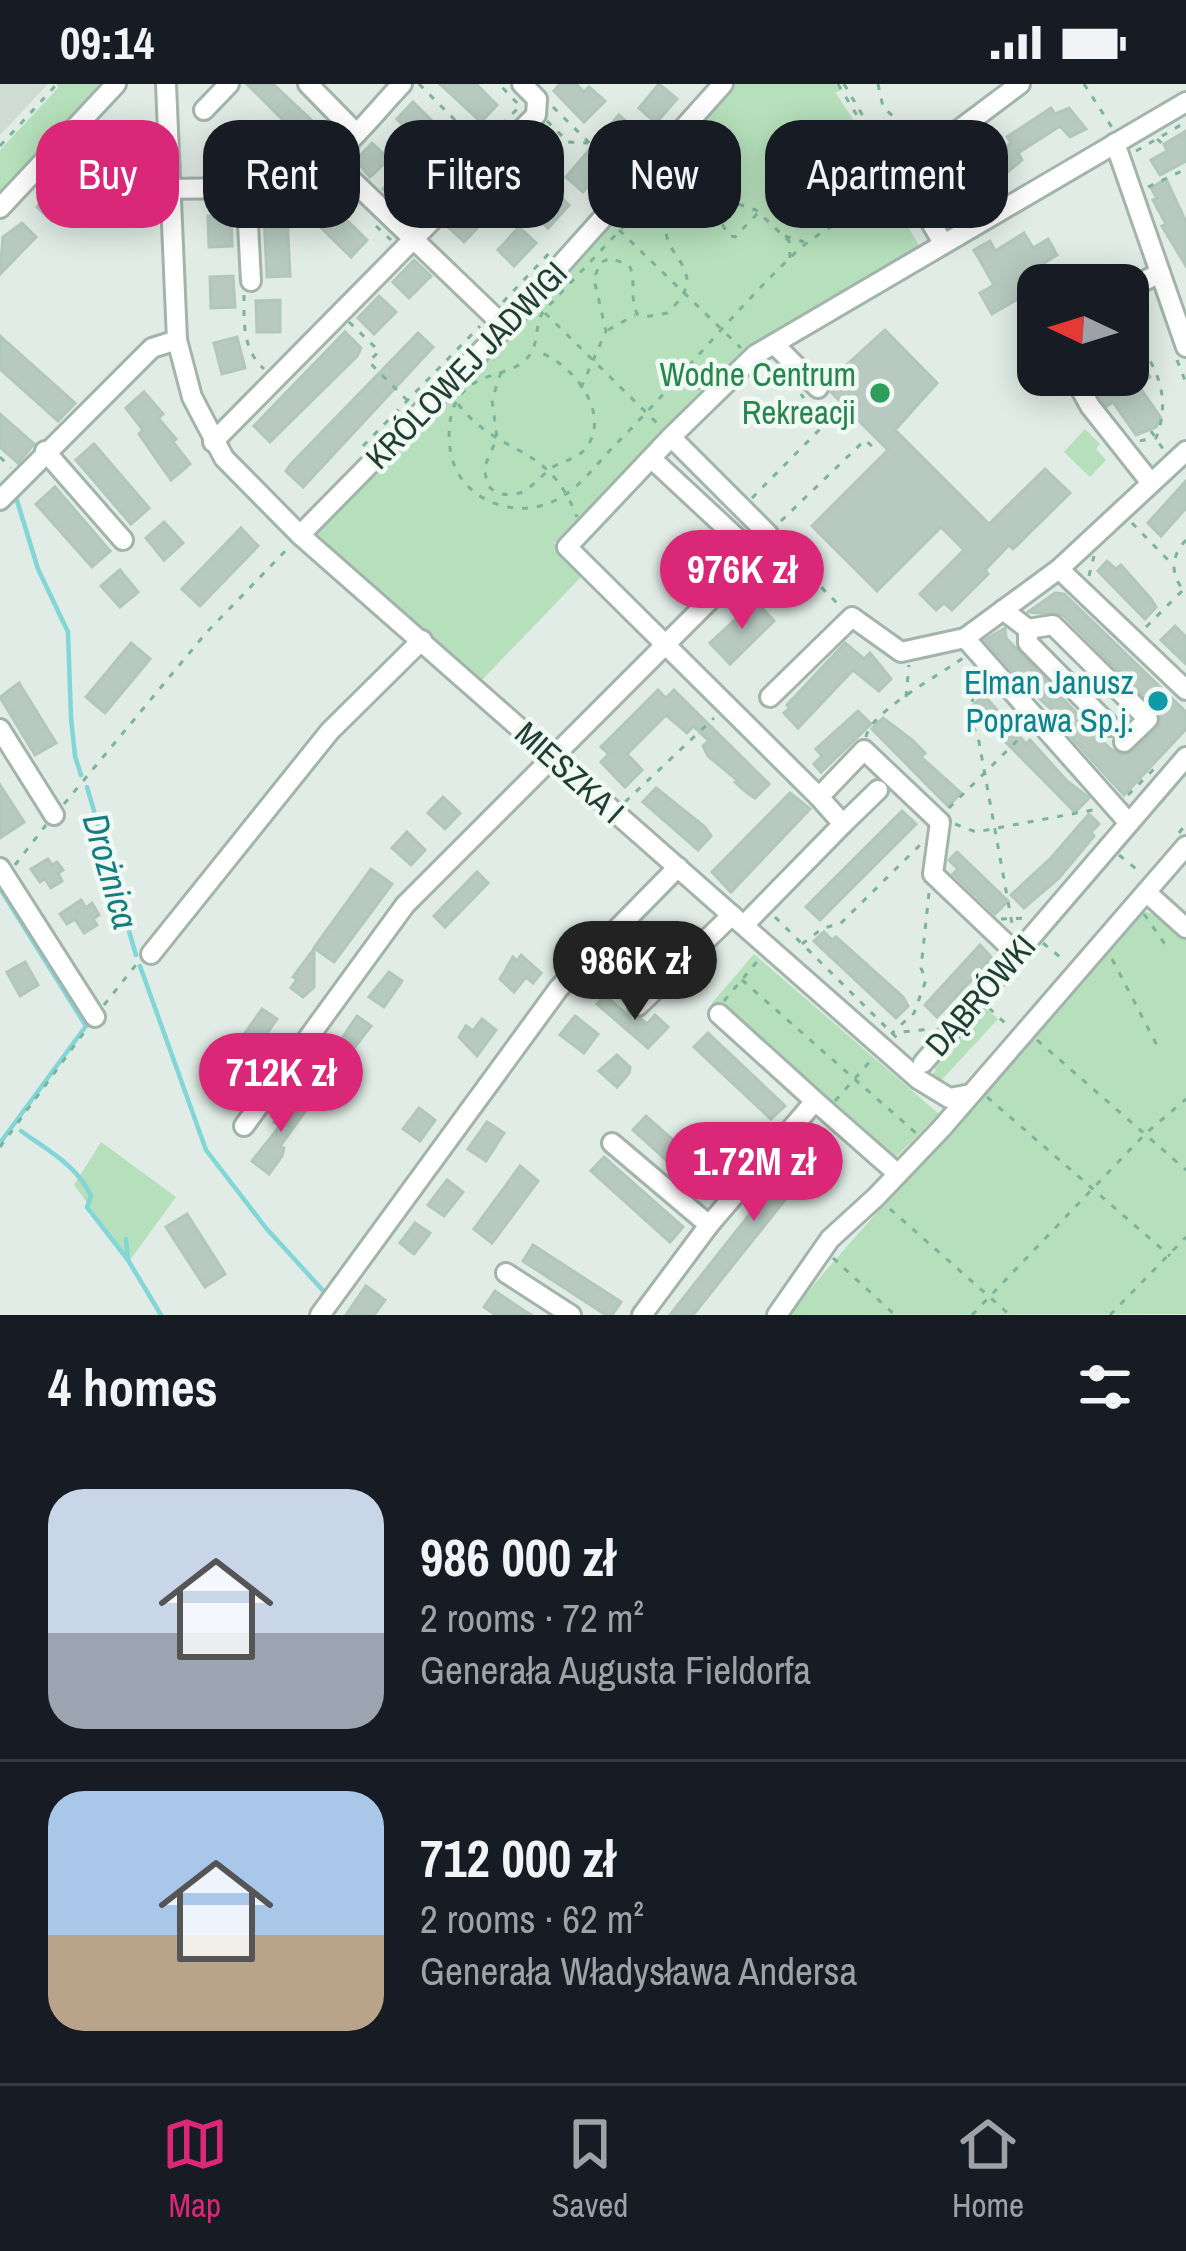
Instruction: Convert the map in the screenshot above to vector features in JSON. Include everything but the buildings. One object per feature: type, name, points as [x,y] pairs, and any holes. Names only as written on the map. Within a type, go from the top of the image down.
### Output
[{"type":"street","points":[[0,208],[116,84]]},
{"type":"street","name":"MIESZKA I","points":[[166,84],[168,120]]},
{"type":"street","points":[[203,110],[229,84]]},
{"type":"street","points":[[308,84],[343,120]]},
{"type":"street","points":[[360,127],[402,84]]},
{"type":"street","points":[[213,442],[536,115],[537,99],[522,84]]},
{"type":"street","name":"KRÓLOWEJ JADWIGI","points":[[694,120],[724,84]]},
{"type":"street","points":[[968,120],[1020,84]]},
{"type":"street","points":[[843,824],[567,548],[752,358],[943,243],[1121,146],[1186,101]]},
{"type":"street","points":[[1121,146],[1185,342]]},
{"type":"street","points":[[360,187],[498,320]]},
{"type":"street","name":"MIESZKA I","points":[[173,228],[177,340],[192,397],[213,442],[245,483],[937,1094],[949,1098],[974,1091]]},
{"type":"street","points":[[248,228],[250,281]]},
{"type":"street","name":"KRÓLOWEJ JADWIGI","points":[[300,535],[498,320],[590,228]]},
{"type":"street","points":[[934,228],[943,243]]},
{"type":"street","points":[[1149,278],[1160,273]]},
{"type":"street","points":[[0,500],[152,348],[177,340]]},
{"type":"street","points":[[774,344],[818,388]]},
{"type":"street","points":[[1087,396],[1150,484]]},
{"type":"street","points":[[671,437],[768,534]]},
{"type":"street","points":[[45,452],[123,540]]},
{"type":"street","points":[[770,697],[852,617],[901,652],[970,644],[1003,610],[1067,570],[1177,453]]},
{"type":"street","points":[[244,1126],[405,905],[739,571],[744,550],[738,539],[652,459]]},
{"type":"street","points":[[1067,570],[1186,690]]},
{"type":"street","points":[[1003,610],[1028,629],[1053,626],[1148,718],[1117,734],[1028,643],[1028,629]]},
{"type":"street","points":[[145,958],[330,731],[422,640]]},
{"type":"street","points":[[970,644],[1129,823]]},
{"type":"street","points":[[0,729],[54,815]]},
{"type":"street","points":[[818,797],[864,750],[940,822],[933,874],[1017,954]]},
{"type":"street","name":"DĄBRÓWKI","points":[[923,1063],[1186,757]]},
{"type":"street","points":[[638,1006],[743,918],[878,790]]},
{"type":"street","points":[[778,1315],[823,1249],[928,1143],[974,1091],[1017,1028],[1102,942],[1142,890],[1186,846]]},
{"type":"street","points":[[323,1311],[559,988],[678,867]]},
{"type":"street","points":[[3,872],[95,1017]]},
{"type":"street","points":[[1142,890],[1186,928]]},
{"type":"street","points":[[718,1014],[898,1174]]},
{"type":"street","points":[[643,1315],[709,1225],[821,1106]]},
{"type":"street","points":[[612,1143],[709,1225]]},
{"type":"street","points":[[506,1273],[572,1315]]},
{"type":"path","points":[[0,146],[57,84]]},
{"type":"path","points":[[418,84],[455,120]]},
{"type":"path","points":[[499,84],[520,106],[506,120]]},
{"type":"path","points":[[841,84],[861,120]]},
{"type":"path","points":[[878,84],[883,107],[896,120]]},
{"type":"path","points":[[1084,84],[1121,146],[1157,139],[1186,122]]},
{"type":"path","points":[[548,101],[588,139]]},
{"type":"path","points":[[1177,128],[1182,135]]},
{"type":"path","points":[[1157,139],[1166,147]]},
{"type":"path","points":[[1141,191],[1186,169]]},
{"type":"path","points":[[606,331],[637,314],[667,314],[684,292],[687,268],[665,239],[665,227],[676,208],[695,202],[707,205],[721,218],[728,235],[735,237],[759,213]]},
{"type":"path","points":[[741,203],[785,236],[806,242]]},
{"type":"path","points":[[375,225],[391,240]]},
{"type":"path","points":[[752,358],[724,331],[684,292],[619,230],[543,312],[533,351],[520,364],[473,384],[456,402],[449,440],[458,473],[479,496],[523,509],[550,503],[569,492],[684,374],[724,331],[790,258],[830,228]]},
{"type":"path","points":[[785,236],[790,258]]},
{"type":"path","points":[[363,446],[498,320],[558,244]]},
{"type":"path","points":[[581,388],[606,331],[594,279],[600,262],[610,258],[629,265],[634,273],[630,295],[637,314]]},
{"type":"path","points":[[250,281],[244,292],[244,329],[252,358],[265,370],[256,379]]},
{"type":"path","points":[[543,312],[671,437]]},
{"type":"path","points":[[502,370],[492,400],[496,438],[484,468],[488,486],[497,493],[519,495],[550,469],[577,457],[592,438],[594,415],[581,388],[558,360],[533,351]]},
{"type":"path","points":[[1149,358],[1160,373],[1164,417],[1156,439]]},
{"type":"path","points":[[684,374],[710,398]]},
{"type":"path","points":[[742,508],[823,426],[793,385]]},
{"type":"path","points":[[456,402],[473,424],[550,469],[569,492],[585,529]]},
{"type":"path","points":[[1151,431],[1177,453]]},
{"type":"path","points":[[1120,444],[1156,439]]},
{"type":"path","points":[[852,617],[768,534],[865,440],[875,449]]},
{"type":"path","points":[[1125,517],[1173,565],[1184,591],[1139,633]]},
{"type":"path","points":[[3,872],[206,633],[300,535]]},
{"type":"path","points":[[1173,565],[1186,540]]},
{"type":"path","points":[[1067,570],[1088,583],[1094,555],[1104,546]]},
{"type":"path","points":[[1086,554],[1094,555]]},
{"type":"path","points":[[864,750],[867,728],[970,644]]},
{"type":"path","points":[[904,662],[911,671],[906,699]]},
{"type":"path","points":[[987,673],[969,704],[1017,954]]},
{"type":"path","points":[[615,812],[727,706]]},
{"type":"path","points":[[942,819],[1038,721]]},
{"type":"path","points":[[1095,795],[1106,808]]},
{"type":"path","points":[[1142,890],[1133,866],[1169,950]]},
{"type":"path","points":[[892,1033],[914,1013],[926,980],[921,968],[933,874]]},
{"type":"path","points":[[1009,902],[993,920],[1047,918]]},
{"type":"path","name":"DĄBRÓWKI","points":[[743,918],[774,916],[923,1063]]},
{"type":"path","points":[[1102,942],[1160,1051]]},
{"type":"path","points":[[718,1014],[769,948]]},
{"type":"path","points":[[1055,954],[1064,961]]},
{"type":"path","points":[[0,1147],[95,1017],[145,958]]},
{"type":"path","points":[[742,980],[928,1143]]},
{"type":"path","points":[[999,1017],[1186,1170]]},
{"type":"path","points":[[892,1033],[952,1030]]},
{"type":"path","points":[[821,1106],[877,1054]]},
{"type":"path","points":[[974,1091],[1170,1256]]},
{"type":"path","points":[[972,1315],[1145,1134],[1186,1099]]},
{"type":"path","points":[[876,1197],[1010,1315]]},
{"type":"path","points":[[1110,1315],[1186,1237]]},
{"type":"path","points":[[823,1249],[895,1315]]},
{"type":"shaded area","points":[[0,84],[48,84],[0,135]]},
{"type":"green space","points":[[57,84],[108,84],[75,120],[36,120],[36,163],[0,203],[0,150]]},
{"type":"green space","points":[[732,84],[836,84],[841,91],[835,92],[853,120],[765,120],[765,228],[909,228],[921,249],[748,349],[554,543],[584,574],[480,682],[300,535],[594,228],[741,228],[741,120],[698,120]]},
{"type":"green space","points":[[1085,429],[1100,444],[1096,449],[1106,460],[1090,477],[1064,452]]},
{"type":"green space","points":[[1145,912],[1163,915],[1186,937],[1186,1314],[787,1315],[1136,916]]},
{"type":"green space","points":[[754,954],[939,1114],[893,1160],[712,1003]]},
{"type":"green space","points":[[981,1004],[998,1019],[936,1086],[924,1072],[930,1077],[936,1070],[930,1064]]},
{"type":"green space","points":[[101,1142],[176,1197],[130,1260],[74,1185]]},
{"type":"waterway","name":"Drożnica","points":[[15,494],[38,569],[68,632],[71,718],[81,775]]},
{"type":"waterway","name":"Drożnica","points":[[87,787],[136,955]]},
{"type":"waterway","points":[[0,1143],[86,1026],[1,890]]},
{"type":"waterway","name":"Drożnica","points":[[140,966],[206,1150],[266,1228],[328,1296]]},
{"type":"waterway","points":[[21,1131],[78,1176],[91,1196],[87,1207],[128,1260]]},
{"type":"waterway","points":[[126,1239],[128,1260],[161,1315]]},
{"type":"place","name":"Wodne Centrum Rekreacji","points":[[880,393]]},
{"type":"place","name":"Elman Janusz Poprawa Sp.j.","points":[[1158,701]]}]
